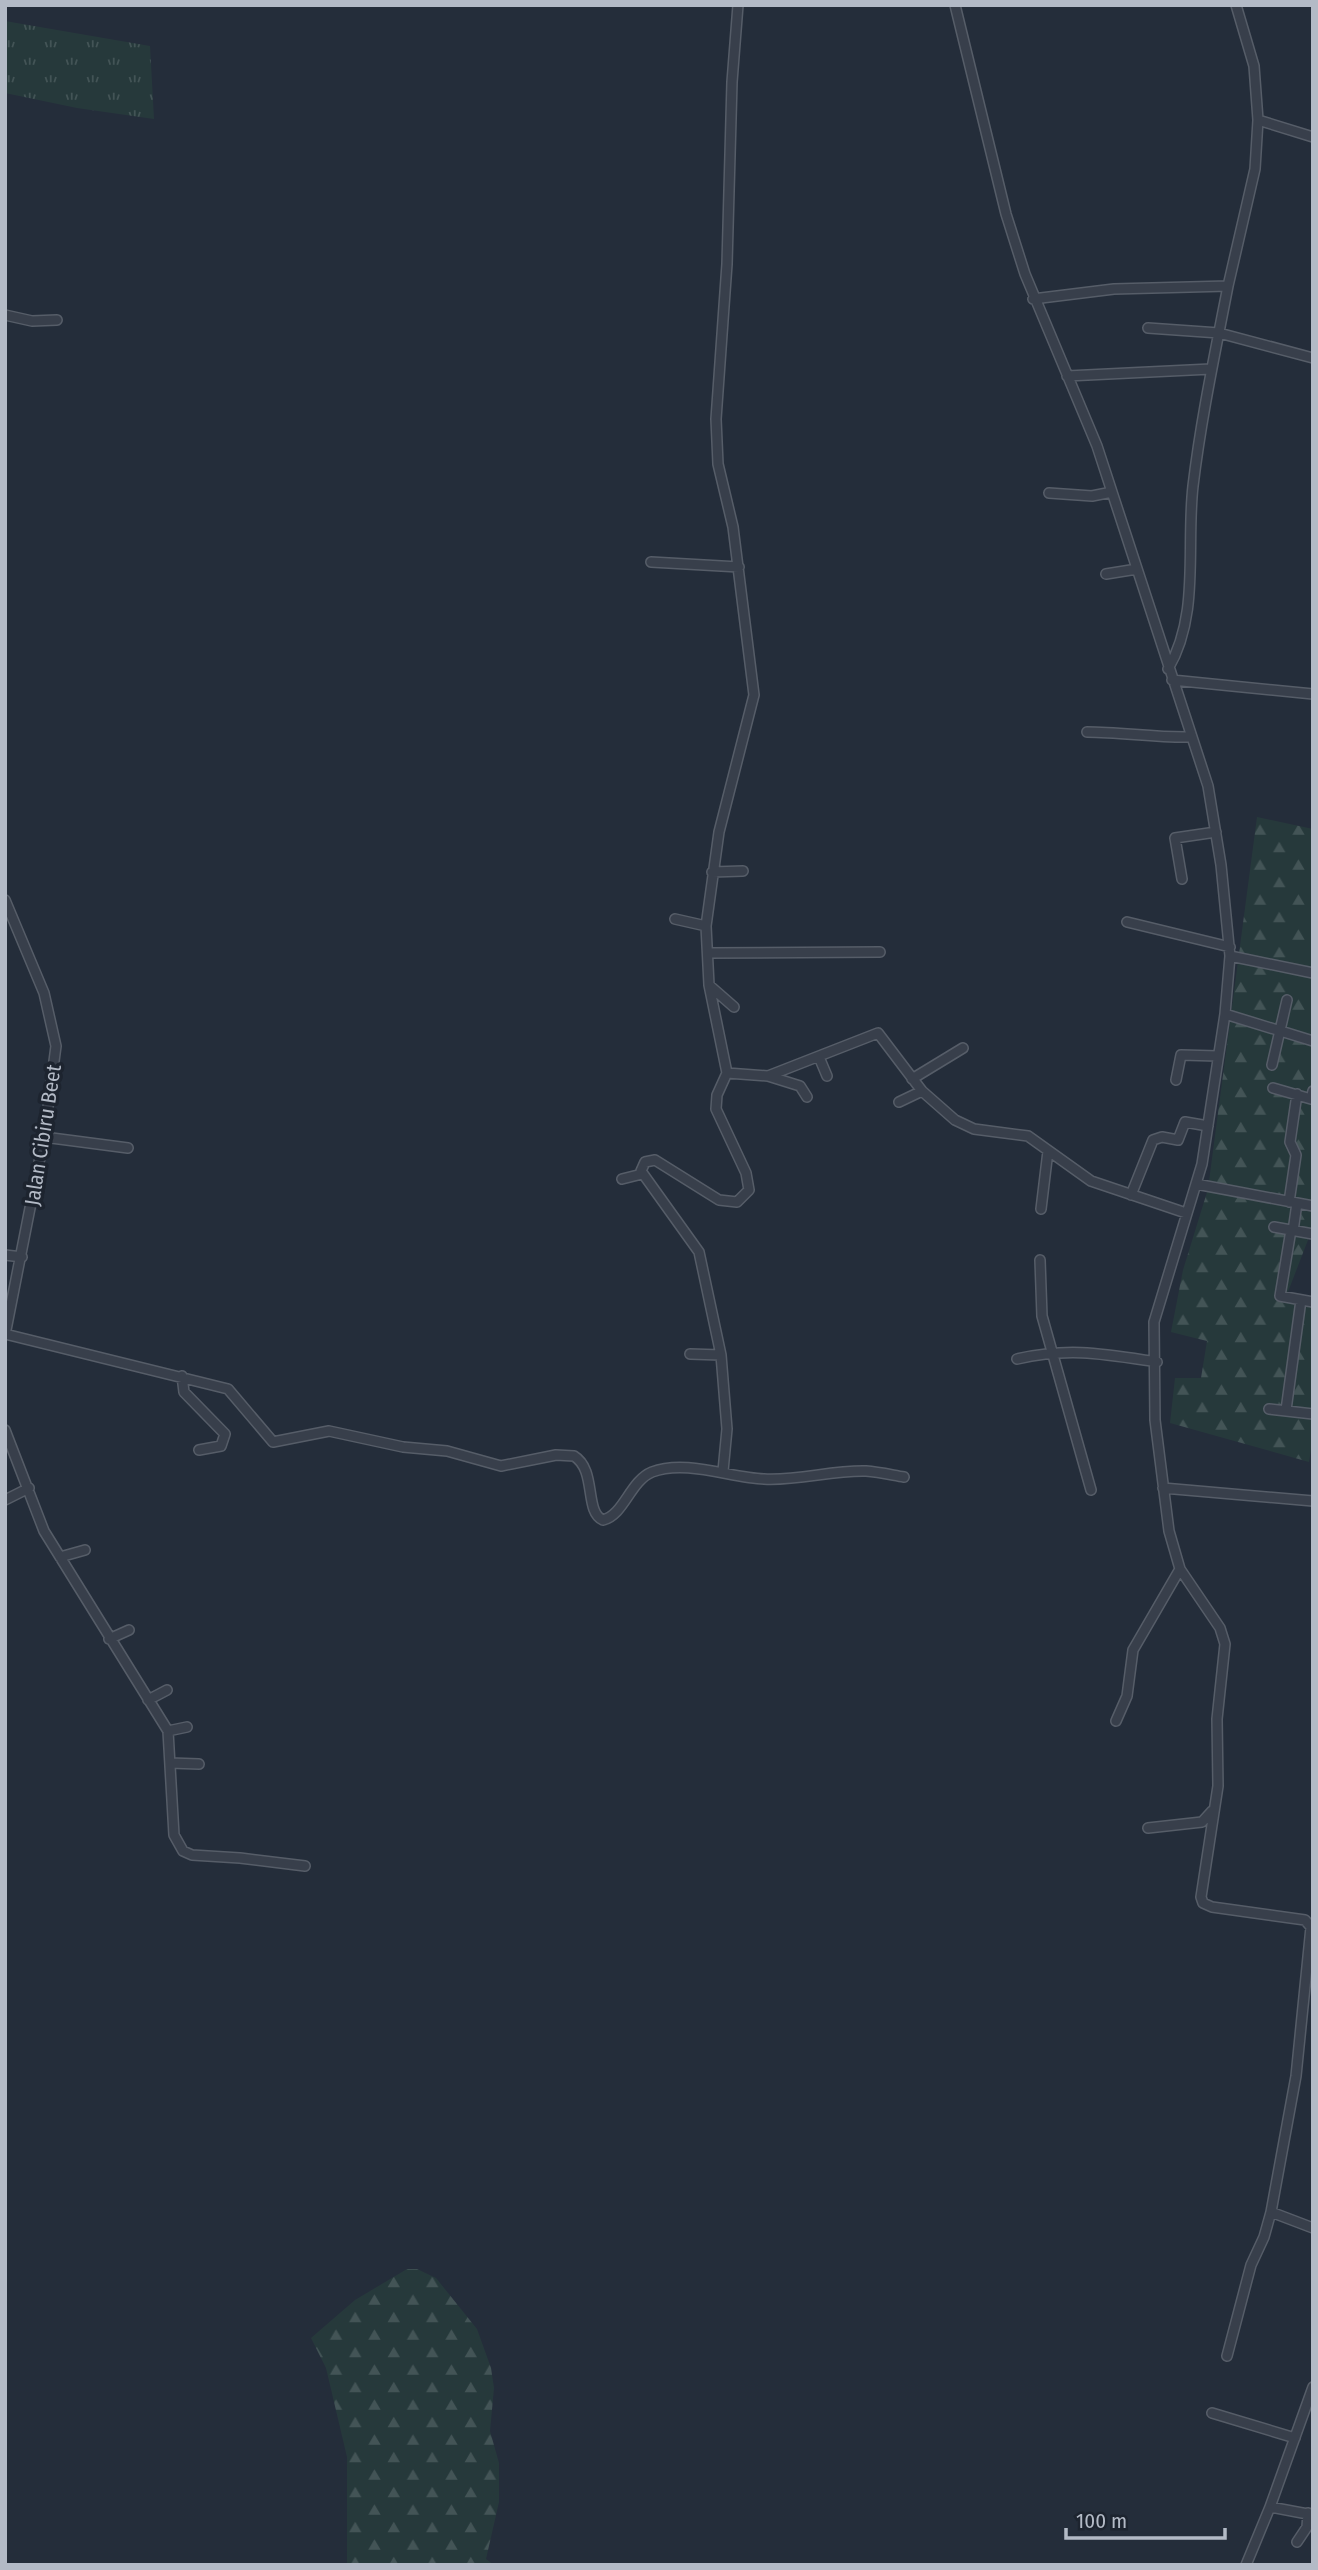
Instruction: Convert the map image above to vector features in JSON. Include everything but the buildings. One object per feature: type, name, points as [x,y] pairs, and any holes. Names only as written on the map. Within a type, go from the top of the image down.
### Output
[{"type":"street","points":[[642,1174],[645,1162],[655,1160],[719,1200],[737,1202],[745,1196],[750,1184],[716,1108],[717,1095],[727,1073],[709,985],[706,926],[712,872],[754,695],[733,527],[718,464],[716,419],[727,264],[732,82],[738,5]]},
{"type":"street","points":[[955,5],[1006,214],[1033,299],[1089,426],[1208,786],[1230,952],[1225,1014],[1208,1126],[1196,1184],[1154,1322],[1157,1362],[1155,1420],[1170,1531],[1180,1569],[1220,1628],[1225,1644],[1219,1687],[1219,1754],[1204,1864],[1203,1903],[1216,1908],[1310,1918],[1311,1936],[1296,2076],[1271,2212],[1264,2237],[1251,2265],[1227,2356]]},
{"type":"street","points":[[1168,669],[1188,624],[1189,527],[1211,369],[1255,169],[1258,120],[1254,66],[1236,5]]},
{"type":"street","points":[[1258,120],[1313,137]]},
{"type":"street","points":[[1033,299],[1114,289],[1228,286]]},
{"type":"street","points":[[5,315],[41,322],[57,320]]},
{"type":"street","points":[[1148,328],[1219,333],[1313,358]]},
{"type":"street","points":[[1067,376],[1211,369]]},
{"type":"street","points":[[1049,493],[1092,496],[1112,492]]},
{"type":"street","points":[[651,562],[738,567]]},
{"type":"street","points":[[1106,574],[1137,569]]},
{"type":"street","points":[[1172,680],[1313,694]]},
{"type":"street","points":[[1087,732],[1116,732],[1156,738],[1192,737]]},
{"type":"street","points":[[1182,879],[1175,838],[1216,832]]},
{"type":"street","points":[[712,872],[743,871]]},
{"type":"street","name":"Jalan Cibiru Beet","points":[[5,900],[52,1019],[55,1072],[22,1257],[5,1334]]},
{"type":"street","points":[[675,919],[706,926]]},
{"type":"street","points":[[1127,922],[1313,973]]},
{"type":"street","points":[[708,953],[880,951]]},
{"type":"street","points":[[709,985],[734,1007]]},
{"type":"street","points":[[1272,1065],[1287,1000]]},
{"type":"street","points":[[1225,1014],[1313,1041]]},
{"type":"street","points":[[768,1076],[820,1058],[878,1033],[922,1091],[954,1120],[974,1129],[1028,1136],[1091,1181],[1186,1213]]},
{"type":"street","points":[[912,1079],[963,1048]]},
{"type":"street","points":[[1176,1080],[1181,1055],[1218,1056]]},
{"type":"street","points":[[820,1058],[827,1076]]},
{"type":"street","points":[[727,1073],[768,1076],[800,1086],[807,1097]]},
{"type":"street","points":[[1273,1087],[1311,1099],[1313,1091]]},
{"type":"street","points":[[899,1102],[922,1091]]},
{"type":"street","points":[[1297,1094],[1290,1142],[1296,1155],[1292,1230],[1280,1296],[1313,1302]]},
{"type":"street","points":[[1131,1195],[1153,1140],[1162,1137],[1178,1140],[1185,1122],[1208,1126]]},
{"type":"street","points":[[44,1137],[128,1148]]},
{"type":"street","points":[[1041,1209],[1048,1151]]},
{"type":"street","points":[[622,1178],[642,1174]]},
{"type":"street","points":[[642,1174],[699,1252],[721,1355],[727,1429],[723,1471]]},
{"type":"street","points":[[1196,1184],[1313,1206]]},
{"type":"street","points":[[1274,1227],[1313,1234]]},
{"type":"street","points":[[5,1255],[22,1257]]},
{"type":"street","points":[[1040,1260],[1042,1316],[1091,1490]]},
{"type":"street","points":[[1286,1410],[1301,1300]]},
{"type":"street","points":[[5,1334],[228,1389],[272,1442],[329,1431],[403,1447],[447,1451],[501,1466],[556,1455],[574,1456],[586,1468],[595,1514],[603,1520],[611,1516],[636,1483],[650,1473],[665,1469],[723,1471],[764,1479],[866,1471],[904,1478]]},
{"type":"street","points":[[1017,1359],[1054,1351],[1090,1352],[1157,1362]]},
{"type":"street","points":[[690,1354],[721,1355]]},
{"type":"street","points":[[182,1376],[184,1392],[225,1434],[221,1446],[199,1450]]},
{"type":"street","points":[[1269,1409],[1313,1414]]},
{"type":"street","points":[[5,1430],[44,1531],[168,1731],[174,1835],[183,1851],[192,1856],[240,1858],[305,1866]]},
{"type":"street","points":[[5,1500],[29,1488]]},
{"type":"street","points":[[1163,1488],[1313,1501]]},
{"type":"street","points":[[61,1557],[85,1550]]},
{"type":"street","points":[[1116,1721],[1127,1696],[1133,1650],[1180,1569]]},
{"type":"street","points":[[109,1639],[129,1630]]},
{"type":"street","points":[[148,1700],[167,1690]]},
{"type":"street","points":[[168,1731],[187,1727]]},
{"type":"street","points":[[170,1763],[199,1764]]},
{"type":"street","points":[[1148,1828],[1202,1822],[1213,1809]]},
{"type":"street","points":[[1271,2212],[1313,2228]]},
{"type":"street","points":[[1246,2565],[1313,2387]]},
{"type":"street","points":[[1212,2413],[1295,2438]]},
{"type":"street","points":[[1270,2507],[1310,2514],[1307,2527],[1297,2542]]},
{"type":"green space","points":[[5,21],[150,46],[154,119],[77,108],[5,93]]},
{"type":"green space","points":[[1257,817],[1313,829],[1313,1227],[1286,1297],[1313,1305],[1313,1437],[1309,1462],[1170,1423],[1175,1378],[1201,1378],[1207,1341],[1171,1332],[1183,1270],[1208,1189]]},
{"type":"green space","points":[[407,2269],[417,2269],[436,2278],[477,2329],[491,2368],[494,2388],[490,2431],[499,2463],[499,2502],[486,2559],[494,2565],[347,2565],[347,2457],[326,2368],[311,2338],[355,2300]]}]
